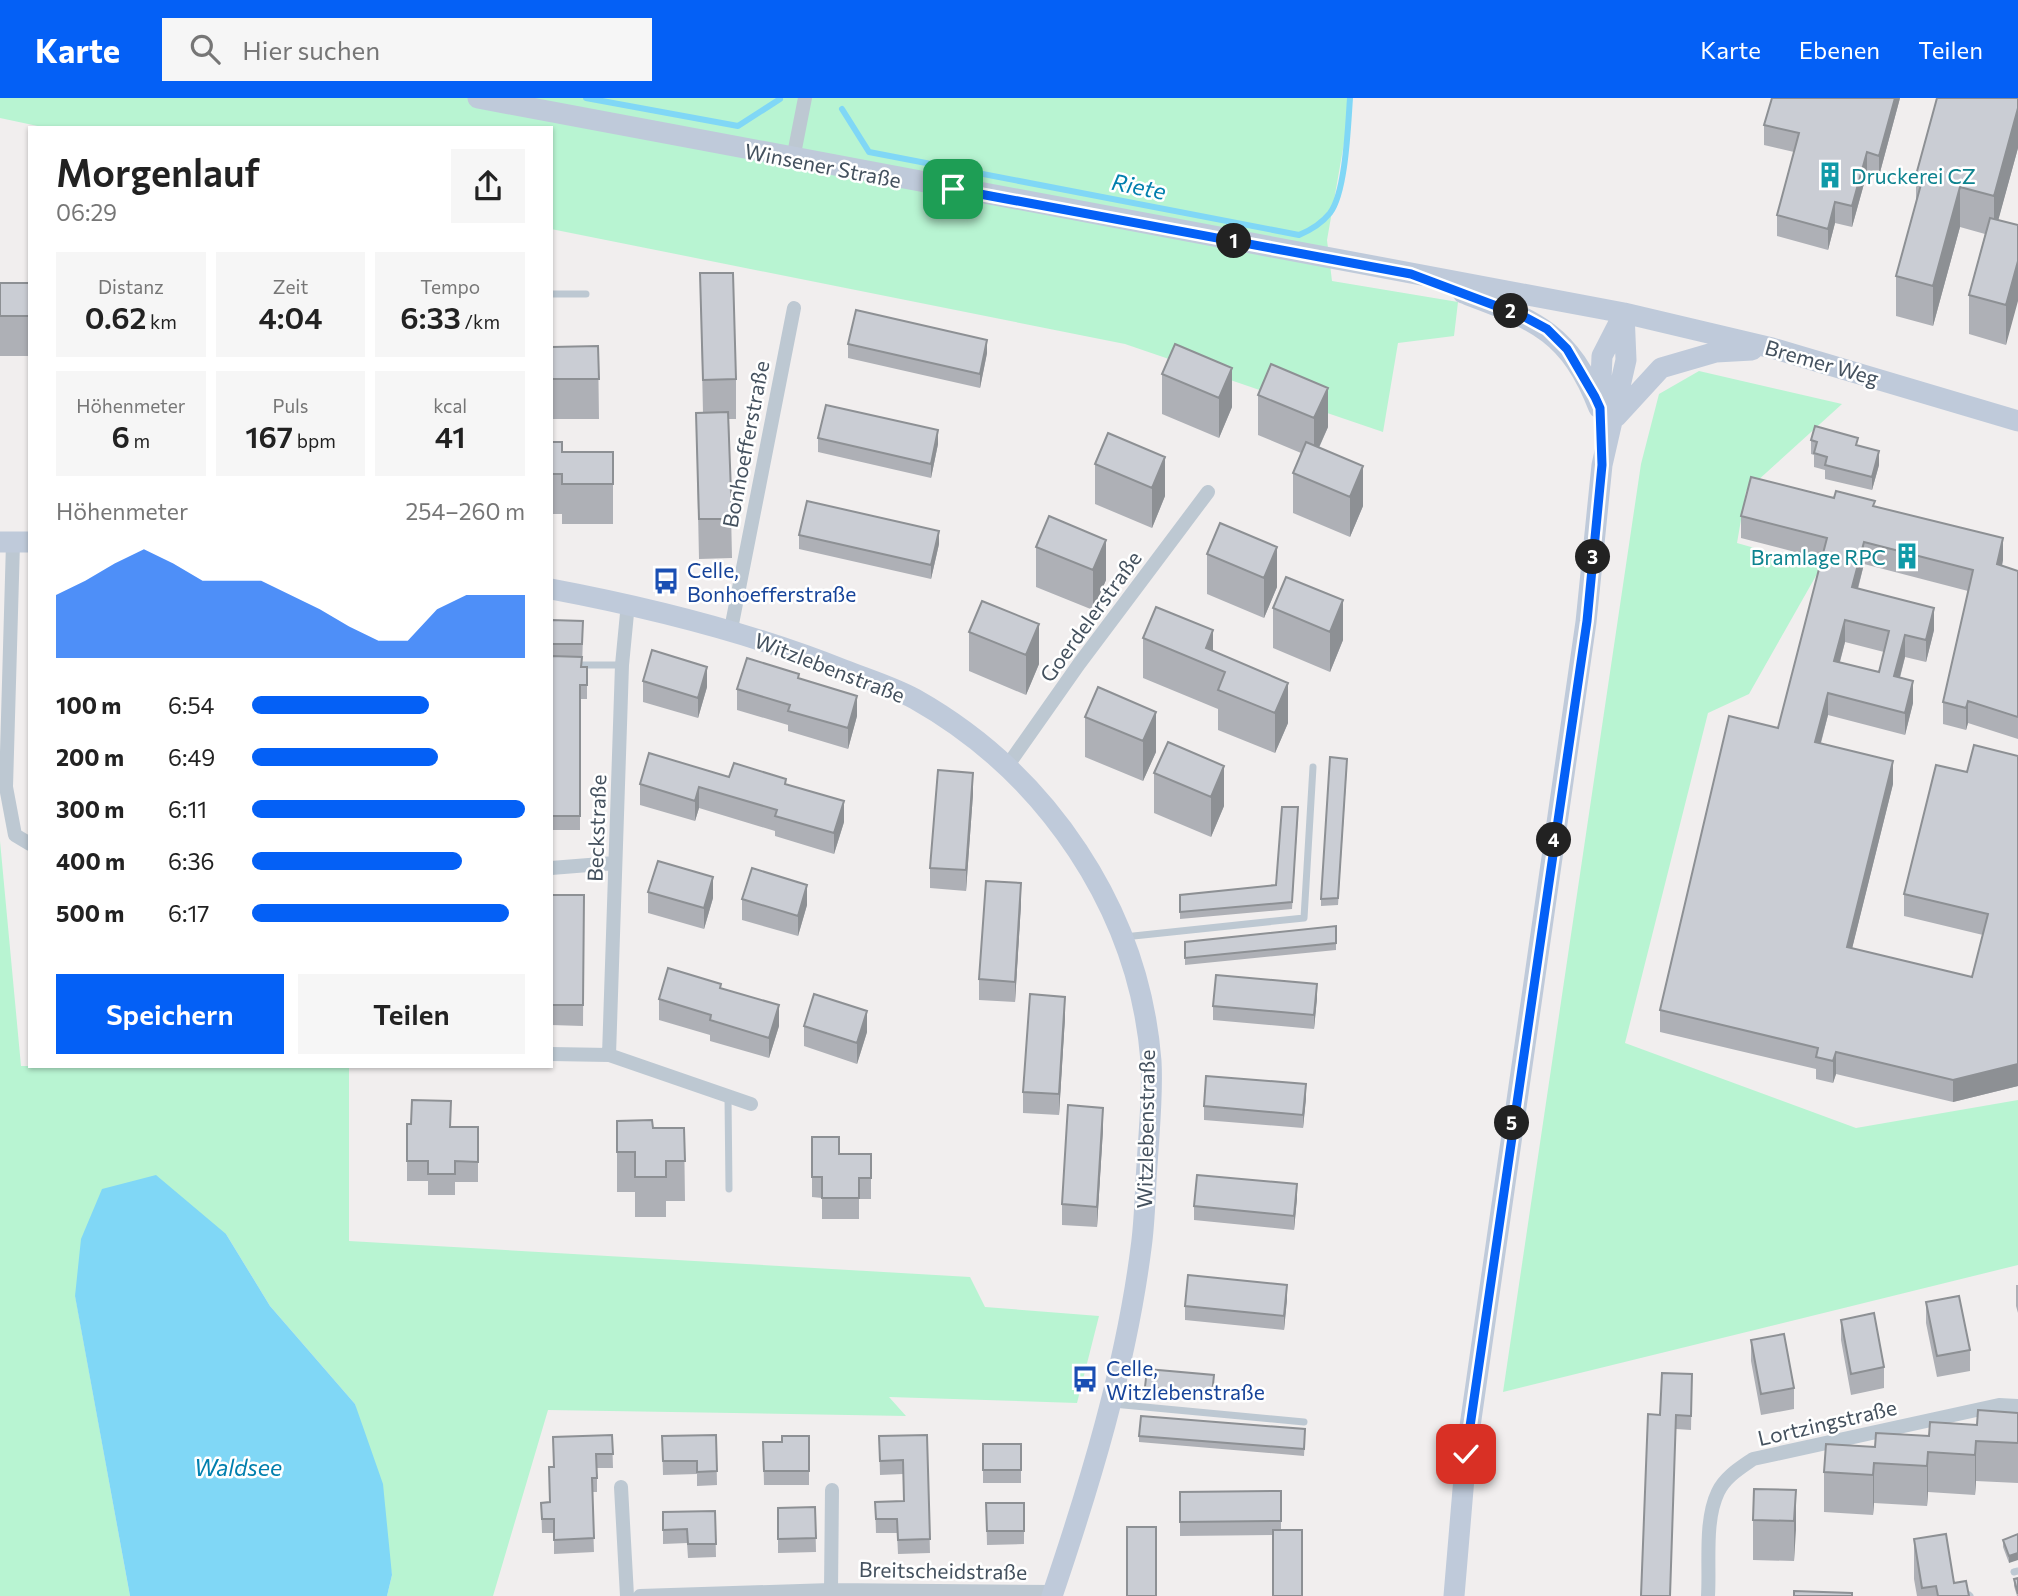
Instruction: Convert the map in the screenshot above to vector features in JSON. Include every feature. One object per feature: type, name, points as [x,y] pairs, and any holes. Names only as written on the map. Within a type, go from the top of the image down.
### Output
[{"type":"main road","name":"Winsener Straße","points":[[478,98],[1623,313]]},
{"type":"main road","points":[[1411,274],[1523,316],[1547,329],[1567,349],[1606,415]]},
{"type":"main road","points":[[1454,1596],[1466,1454],[1587,621],[1606,415],[1626,360],[1623,313]]},
{"type":"main road","name":"Bremer Weg","points":[[1623,313],[1772,348],[2018,421]]},
{"type":"main road","points":[[1606,415],[1661,369],[1716,352],[1772,348]]},
{"type":"main road","name":"Witzlebenstraße","points":[[553,589],[628,603],[731,629],[912,697],[964,730],[1008,765],[1041,800],[1091,871],[1123,937],[1136,976],[1151,1062],[1142,1244],[1110,1404],[1053,1594]]},
{"type":"street","points":[[793,159],[805,98]]},
{"type":"street","name":"Bonhoefferstraße","points":[[731,629],[794,307]]},
{"type":"street","name":"Goerdelerstraße","points":[[1008,765],[1079,664],[1208,492]]},
{"type":"street","points":[[14,542],[6,787],[15,835],[28,843]]},
{"type":"street","name":"Beckstraße","points":[[609,1055],[614,973],[614,863],[622,665],[628,603]]},
{"type":"street","points":[[553,868],[614,863]]},
{"type":"street","points":[[553,1054],[609,1055],[751,1104]]},
{"type":"street","name":"Lortzingstraße","points":[[1708,1596],[1712,1519],[1718,1493],[1732,1474],[1754,1460],[1999,1405],[2018,1406]]},
{"type":"street","points":[[621,1487],[627,1596]]},
{"type":"street","name":"Breitscheidstraße","points":[[831,1590],[832,1490]]},
{"type":"street","name":"Breitscheidstraße","points":[[640,1596],[831,1590],[1053,1594]]},
{"type":"lane","points":[[553,294],[586,294]]},
{"type":"lane","points":[[563,664],[622,665]]},
{"type":"lane","points":[[1123,937],[1304,918],[1312,767]]},
{"type":"lane","points":[[728,1096],[729,1189]]},
{"type":"lane","points":[[1110,1404],[1304,1422]]},
{"type":"green space","points":[[0,98],[1352,98],[1327,240],[1332,281],[1458,302],[1454,336],[1398,343],[1383,432],[1125,344],[553,229],[553,126],[38,126],[0,118]]},
{"type":"green space","points":[[1699,371],[1842,404],[1746,491],[1737,543],[1821,567],[1749,694],[1708,713],[1625,1043],[1856,1128],[2018,1100],[2018,1265],[1503,1392],[1641,464],[1659,394]]},
{"type":"green space","points":[[0,841],[21,1066],[349,1068],[349,1241],[970,1277],[985,1307],[1099,1316],[1077,1403],[889,1397],[906,1416],[548,1410],[493,1596],[387,1596],[392,1575],[355,1404],[270,1306],[226,1234],[75,1295],[130,1596],[0,1596]]},
{"type":"water","name":"Waldsee","points":[[156,1175],[226,1234],[270,1306],[355,1404],[383,1484],[392,1575],[387,1596],[130,1596],[75,1296],[81,1239],[102,1189]]},
{"type":"building","name":"Druckerei CZ","points":[[1772,98],[1895,98],[1879,156],[1867,152],[1852,206],[1835,202],[1828,229],[1777,215],[1799,133],[1764,125]]},
{"type":"building","points":[[1937,98],[2018,98],[2018,108],[1994,196],[1960,187],[1933,286],[1896,276],[1923,177],[1916,175]]},
{"type":"building","points":[[1990,218],[2018,225],[2018,261],[2006,305],[1969,295]]},
{"type":"building","points":[[700,273],[733,273],[736,379],[703,380]]},
{"type":"building","points":[[0,283],[28,283],[28,316],[0,316]]},
{"type":"building","points":[[856,310],[987,340],[980,374],[848,344]]},
{"type":"building","points":[[1175,344],[1232,368],[1219,398],[1162,374]]},
{"type":"building","points":[[598,346],[599,379],[553,379],[553,347]]},
{"type":"building","points":[[1271,364],[1328,388],[1314,418],[1258,395]]},
{"type":"building","points":[[826,405],[938,430],[931,464],[818,438]]},
{"type":"building","points":[[728,412],[732,519],[699,519],[696,413]]},
{"type":"building","points":[[1815,426],[1858,438],[1856,445],[1879,451],[1872,477],[1825,465],[1827,457],[1814,453],[1817,442],[1811,440]]},
{"type":"building","points":[[1108,433],[1165,457],[1152,488],[1095,464]]},
{"type":"building","points":[[553,442],[562,442],[562,452],[613,452],[613,484],[562,484],[562,474],[553,474]]},
{"type":"building","points":[[1306,442],[1363,466],[1350,497],[1293,473]]},
{"type":"building","points":[[1751,477],[1834,498],[1836,491],[1875,501],[1873,506],[2003,538],[1997,564],[2018,571],[2018,717],[1968,701],[1966,708],[1943,702],[1973,570],[1864,542],[1852,587],[1934,608],[1926,640],[1905,635],[1894,676],[1913,681],[1905,713],[1828,693],[1815,742],[1893,761],[1847,947],[1972,977],[1988,914],[1904,894],[1936,765],[1967,772],[1974,745],[2018,756],[2018,1064],[1953,1080],[1836,1052],[1833,1061],[1816,1057],[1818,1048],[1660,1010],[1729,716],[1778,728],[1827,538],[1741,516]],"holes":[[[1845,620],[1889,631],[1879,672],[1834,661]]]},
{"type":"building","points":[[807,501],[939,531],[931,565],[799,535]]},
{"type":"building","points":[[1049,516],[1106,540],[1093,570],[1036,547]]},
{"type":"building","points":[[1220,523],[1277,547],[1264,578],[1207,554]]},
{"type":"building","points":[[1286,577],[1343,600],[1330,632],[1273,608]]},
{"type":"building","points":[[982,601],[1039,624],[1026,655],[969,632]]},
{"type":"building","points":[[1156,607],[1213,630],[1206,648],[1288,683],[1275,713],[1218,690],[1225,672],[1143,638]]},
{"type":"building","points":[[553,620],[583,621],[582,644],[553,644]]},
{"type":"building","points":[[652,650],[707,667],[698,698],[643,681]]},
{"type":"building","points":[[553,656],[582,657],[581,667],[587,667],[587,685],[580,685],[580,816],[553,816]]},
{"type":"building","points":[[747,658],[799,674],[798,678],[857,696],[848,728],[788,711],[790,705],[737,689]]},
{"type":"building","points":[[1098,687],[1156,712],[1143,741],[1085,717]]},
{"type":"building","points":[[1168,742],[1224,766],[1211,797],[1154,773]]},
{"type":"building","points":[[649,753],[729,777],[734,763],[786,779],[785,784],[844,801],[834,833],[775,816],[777,810],[699,787],[695,801],[640,784]]},
{"type":"building","points":[[1330,757],[1347,759],[1338,898],[1321,899]]},
{"type":"building","points":[[938,770],[973,773],[966,870],[930,868]]},
{"type":"building","points":[[1282,807],[1298,807],[1292,902],[1180,912],[1180,895],[1276,885]]},
{"type":"building","points":[[658,861],[713,877],[704,908],[648,892]]},
{"type":"building","points":[[752,868],[807,885],[798,916],[742,899]]},
{"type":"building","points":[[986,881],[1021,883],[1015,982],[979,979]]},
{"type":"building","points":[[553,895],[584,895],[583,1005],[553,1005]]},
{"type":"building","points":[[1336,926],[1336,943],[1185,958],[1185,942]]},
{"type":"building","points":[[668,968],[721,984],[720,988],[779,1005],[769,1038],[710,1020],[711,1015],[659,999]]},
{"type":"building","points":[[1216,975],[1317,984],[1314,1015],[1213,1006]]},
{"type":"building","points":[[814,994],[867,1011],[857,1043],[804,1026]]},
{"type":"building","points":[[1030,994],[1065,997],[1059,1094],[1023,1092]]},
{"type":"building","points":[[1206,1076],[1306,1084],[1303,1115],[1204,1106]]},
{"type":"building","points":[[412,1100],[451,1101],[450,1127],[478,1127],[478,1162],[455,1161],[455,1174],[428,1174],[428,1161],[407,1161],[407,1124],[411,1124]]},
{"type":"building","points":[[1068,1105],[1103,1108],[1097,1207],[1062,1204]]},
{"type":"building","points":[[652,1120],[653,1128],[684,1128],[685,1161],[666,1161],[666,1177],[635,1177],[635,1152],[617,1152],[617,1121]]},
{"type":"building","points":[[812,1137],[839,1137],[839,1154],[871,1154],[871,1178],[859,1178],[859,1198],[822,1198],[822,1177],[812,1177]]},
{"type":"building","points":[[1197,1175],[1297,1184],[1294,1216],[1194,1206]]},
{"type":"building","points":[[1188,1275],[1287,1285],[1284,1316],[1185,1306]]},
{"type":"building","points":[[1959,1296],[1970,1350],[1937,1356],[1926,1302]]},
{"type":"building","points":[[1874,1313],[1884,1367],[1851,1374],[1841,1320]]},
{"type":"building","points":[[1784,1334],[1794,1388],[1761,1394],[1751,1340]]},
{"type":"building","points":[[1147,1369],[1214,1375],[1212,1394],[1145,1387]]},
{"type":"building","points":[[1662,1373],[1692,1374],[1691,1416],[1676,1415],[1670,1596],[1641,1596],[1648,1414],[1660,1415]]},
{"type":"building","points":[[1978,1410],[2018,1413],[2018,1443],[1976,1441],[1975,1455],[1928,1452],[1927,1466],[1874,1463],[1873,1475],[1824,1472],[1826,1444],[1875,1447],[1876,1433],[1929,1436],[1930,1422],[1977,1425]]},
{"type":"building","points":[[1141,1416],[1305,1429],[1304,1449],[1139,1436]]},
{"type":"building","points":[[612,1435],[613,1454],[596,1454],[597,1478],[592,1478],[594,1538],[554,1540],[554,1519],[542,1519],[541,1503],[550,1502],[549,1467],[554,1467],[553,1437]]},
{"type":"building","points":[[716,1435],[717,1471],[697,1472],[697,1461],[663,1461],[662,1436]]},
{"type":"building","points":[[927,1435],[930,1539],[898,1540],[897,1519],[876,1519],[875,1502],[904,1501],[903,1460],[880,1461],[879,1436]]},
{"type":"building","points":[[782,1436],[809,1436],[809,1471],[764,1471],[763,1442],[782,1442]]},
{"type":"building","points":[[983,1444],[1021,1444],[1021,1470],[983,1470]]},
{"type":"building","points":[[1754,1489],[1796,1490],[1794,1521],[1753,1520]]},
{"type":"building","points":[[1281,1491],[1281,1521],[1180,1522],[1180,1492]]},
{"type":"building","points":[[986,1503],[1024,1503],[1024,1531],[987,1531]]},
{"type":"building","points":[[815,1507],[816,1538],[778,1539],[778,1508]]},
{"type":"building","points":[[715,1511],[716,1544],[688,1544],[687,1529],[663,1530],[663,1512]]},
{"type":"building","points":[[1127,1527],[1156,1527],[1156,1596],[1127,1596]]},
{"type":"building","points":[[1273,1530],[1302,1530],[1302,1596],[1273,1596]]},
{"type":"building","points":[[1946,1534],[1954,1583],[1966,1581],[1969,1596],[1938,1596],[1936,1586],[1922,1588],[1914,1539]]},
{"type":"building","points":[[2018,1534],[2018,1553],[2009,1556],[2003,1540]]},
{"type":"building","points":[[2018,1578],[2018,1594],[2014,1579]]},
{"type":"building","points":[[1794,1591],[1852,1593],[1852,1596],[1794,1596]]},
{"type":"waterway","name":"Riete","points":[[586,98],[738,126],[780,99]]},
{"type":"waterway","name":"Riete","points":[[842,109],[869,152],[1299,235],[1330,213],[1340,190],[1350,98]]},
{"type":"place","name":"Druckerei CZ","points":[[1830,175]]},
{"type":"place","name":"Bramlage RPC","points":[[1907,556]]},
{"type":"place","name":"Celle, Bonhoefferstraße","points":[[666,581]]},
{"type":"place","name":"Celle, Witzlebenstraße","points":[[1085,1379]]},
{"type":"route","points":[[953,189],[1411,274],[1523,316],[1547,329],[1567,349],[1584,375],[1600,408],[1602,465],[1587,621],[1507,1157],[1466,1454]]}]
